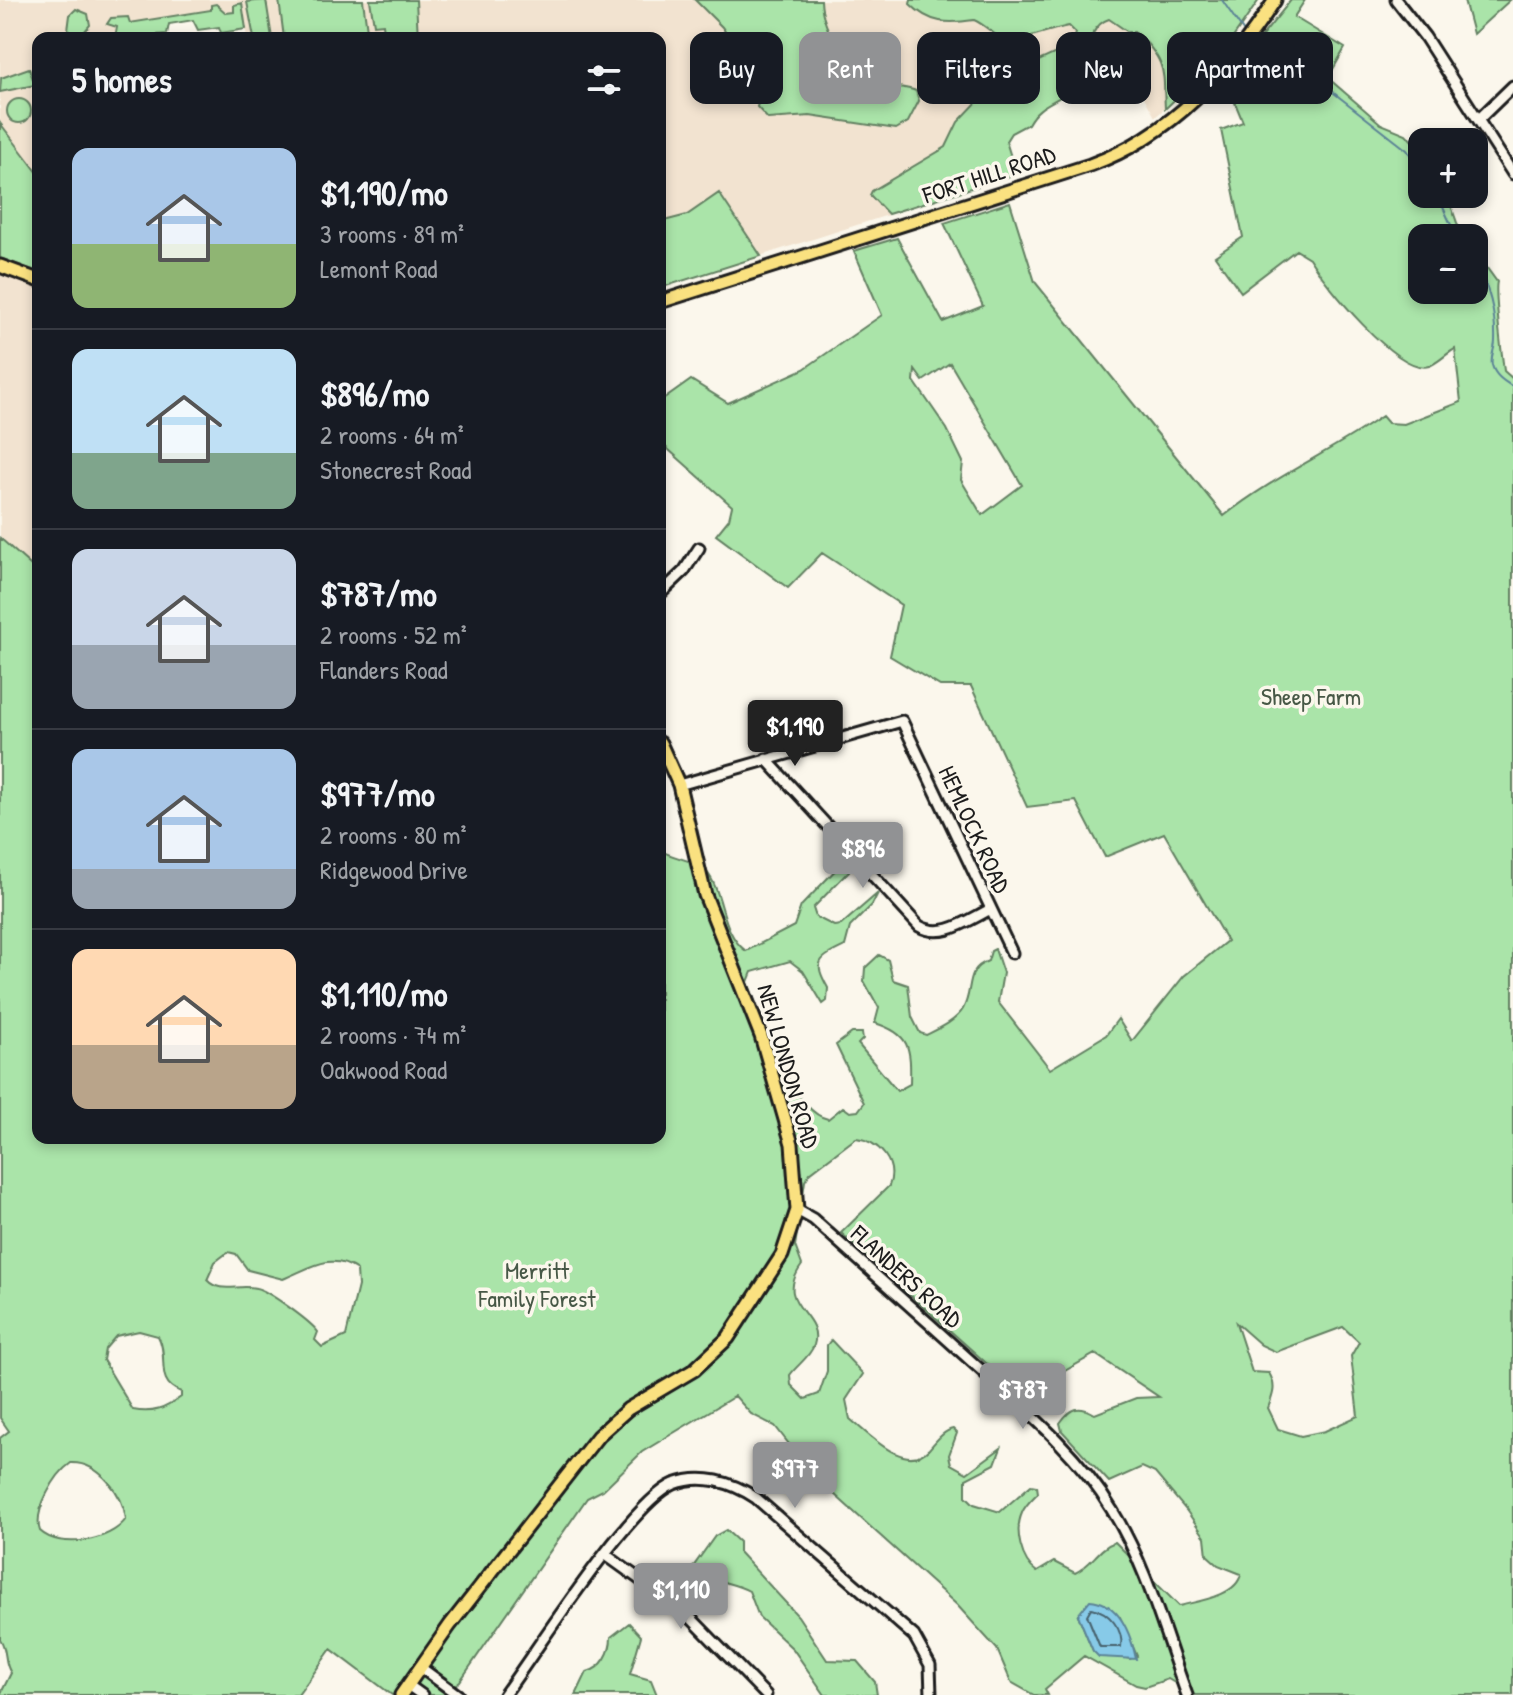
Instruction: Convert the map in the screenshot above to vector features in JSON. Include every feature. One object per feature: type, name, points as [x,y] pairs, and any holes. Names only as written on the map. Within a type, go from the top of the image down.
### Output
[{"type":"main road","name":"FORT HILL ROAD","points":[[666,300],[1118,154],[1180,115],[1244,44],[1275,0]]},
{"type":"main road","points":[[0,266],[32,278]]},
{"type":"main road","name":"NEW LONDON ROAD","points":[[404,1690],[598,1436],[628,1409],[694,1370],[728,1338],[782,1255],[797,1210],[792,1144],[773,1076],[748,997],[705,895],[679,785],[666,756]]},
{"type":"street","points":[[1396,0],[1415,22],[1513,174]]},
{"type":"street","points":[[1479,119],[1513,86]]},
{"type":"street","points":[[666,588],[684,571],[699,548]]},
{"type":"street","name":"HEMLOCK ROAD","points":[[766,759],[902,721],[1012,953]]},
{"type":"street","points":[[679,785],[766,759],[919,926],[930,933],[941,933],[991,909]]},
{"type":"street","name":"FLANDERS ROAD","points":[[797,1210],[813,1219],[1004,1391],[1063,1447],[1092,1482],[1111,1507],[1137,1558],[1187,1695]]},
{"type":"street","points":[[504,1695],[636,1513],[667,1488],[700,1479],[734,1485],[756,1498],[914,1636],[930,1665],[931,1695]]},
{"type":"street","points":[[606,1555],[685,1612],[762,1694]]},
{"type":"street","points":[[420,1667],[458,1695]]},
{"type":"street","points":[[404,1690],[422,1695]]},
{"type":"shaded area","points":[[0,0],[1218,0],[1220,32],[1167,32],[1167,104],[1170,104],[1155,117],[1148,104],[1151,104],[1151,32],[1056,32],[1056,62],[1040,72],[1040,32],[917,32],[917,104],[994,104],[988,108],[1010,176],[666,286],[666,32],[246,32],[243,10],[125,29],[125,32],[32,32],[32,270],[0,258]]},
{"type":"shaded area","points":[[0,275],[32,286],[32,583],[0,583]]},
{"type":"green space","points":[[266,0],[271,32],[253,32],[247,2]]},
{"type":"green space","points":[[279,0],[363,0],[367,32],[283,32]]},
{"type":"green space","points":[[370,0],[416,0],[418,32],[384,32],[383,24],[374,25]]},
{"type":"green space","points":[[695,0],[821,0],[830,32],[799,32],[799,104],[901,104],[901,87],[916,91],[917,104],[908,122],[896,129],[810,116],[768,119],[757,107],[758,104],[783,104],[783,32],[725,32]]},
{"type":"green space","points":[[911,0],[1259,0],[1237,32],[1167,32],[1167,104],[1170,104],[1165,109],[1162,68],[1151,49],[1151,32],[1128,32],[1109,19],[1094,32],[1075,32],[1069,26],[1040,34],[992,32],[974,20],[948,22],[932,19],[910,4]]},
{"type":"green space","points":[[1291,0],[1305,0],[1294,17],[1319,32],[1265,32]]},
{"type":"green space","points":[[1464,0],[1510,0],[1473,34]]},
{"type":"green space","points":[[242,3],[246,29],[227,32],[221,32],[219,27],[198,30],[193,20],[169,24],[167,32],[116,32],[117,27],[107,24],[111,18],[128,17],[130,23],[211,10],[211,5],[216,4],[226,13],[234,12],[234,5]]},
{"type":"green space","points":[[76,9],[88,14],[90,25],[84,32],[68,32],[70,15]]},
{"type":"green space","points":[[1333,41],[1345,48],[1333,69]]},
{"type":"green space","points":[[1056,53],[1056,100],[1040,110],[1028,124],[1011,133],[1006,141],[1014,167],[1010,176],[888,214],[870,195],[946,147],[958,122],[975,104],[1040,104],[1040,60]]},
{"type":"green space","points":[[29,68],[32,86],[0,92],[1,78]]},
{"type":"green space","points":[[1333,82],[1381,124],[1408,136],[1408,208],[1452,208],[1458,224],[1408,224],[1408,304],[1488,304],[1488,269],[1497,282],[1504,371],[1513,379],[1513,1695],[1195,1695],[1168,1679],[1145,1687],[1136,1685],[1084,1656],[1045,1689],[1048,1695],[1034,1695],[1011,1682],[997,1649],[957,1605],[813,1475],[775,1426],[751,1414],[735,1396],[642,1452],[603,1490],[587,1498],[460,1681],[443,1695],[392,1695],[331,1649],[298,1695],[0,1695],[11,1673],[0,1639],[0,1438],[9,1431],[0,1418],[0,538],[32,567],[32,1144],[666,1144],[666,853],[706,871],[717,891],[731,934],[746,951],[794,926],[801,906],[844,861],[850,863],[849,871],[813,908],[816,917],[834,926],[841,925],[878,893],[872,905],[850,927],[845,946],[821,962],[821,972],[828,988],[827,1001],[823,1004],[803,971],[790,961],[752,972],[748,982],[779,1060],[802,1100],[815,1113],[828,1119],[843,1107],[850,1112],[858,1111],[864,1103],[836,1045],[852,1033],[862,1033],[863,1039],[858,1044],[897,1091],[910,1084],[906,1044],[895,1032],[875,1023],[879,1008],[864,981],[865,968],[879,955],[888,960],[893,980],[908,985],[912,1017],[920,1033],[926,1035],[960,1013],[966,1002],[972,975],[988,961],[991,951],[995,949],[1003,973],[998,1002],[1050,1069],[1106,1035],[1118,1019],[1132,1041],[1184,976],[1227,941],[1164,833],[1105,857],[1076,801],[1027,807],[971,686],[940,686],[890,656],[901,605],[822,553],[788,588],[716,535],[729,519],[732,506],[666,447],[666,398],[691,380],[728,403],[804,369],[882,315],[854,251],[897,238],[943,322],[983,306],[944,223],[1010,202],[1035,282],[1224,516],[1382,416],[1388,423],[1404,424],[1461,402],[1455,349],[1429,366],[1415,365],[1399,356],[1363,324],[1309,258],[1296,250],[1241,292],[1215,256],[1243,237],[1221,130],[1243,122],[1236,104],[1333,104]],"holes":[[[950,363],[1022,485],[982,515],[961,480],[963,462],[947,429],[914,381],[915,370],[923,381]],[[856,1138],[879,1148],[889,1161],[891,1177],[889,1186],[841,1233],[1022,1395],[1095,1354],[1159,1397],[1136,1398],[1095,1414],[1076,1409],[1060,1423],[1062,1431],[1109,1482],[1142,1467],[1155,1473],[1205,1537],[1207,1555],[1218,1565],[1241,1574],[1232,1588],[1216,1596],[1179,1606],[1115,1542],[1075,1573],[1054,1562],[1037,1572],[1027,1561],[1019,1537],[1023,1510],[1038,1493],[1037,1486],[1031,1485],[1000,1512],[974,1504],[966,1496],[966,1479],[995,1464],[1001,1448],[967,1473],[951,1464],[949,1455],[957,1433],[953,1429],[943,1434],[920,1456],[899,1455],[888,1449],[850,1419],[846,1400],[863,1374],[831,1340],[827,1345],[827,1371],[819,1394],[805,1399],[791,1385],[790,1375],[812,1349],[815,1334],[812,1324],[795,1300],[793,1290],[794,1279],[802,1265],[795,1246],[805,1181],[810,1173]],[[228,1252],[236,1254],[248,1270],[283,1279],[329,1262],[338,1262],[357,1270],[358,1286],[346,1336],[322,1347],[315,1340],[318,1332],[269,1294],[256,1288],[223,1288],[212,1284],[207,1280],[215,1262]],[[1236,1323],[1261,1345],[1276,1352],[1343,1327],[1359,1342],[1351,1356],[1358,1416],[1325,1431],[1301,1436],[1278,1429],[1268,1408],[1274,1386],[1271,1378],[1269,1373],[1252,1372]],[[139,1331],[158,1336],[167,1382],[181,1392],[181,1397],[158,1410],[133,1410],[103,1360],[105,1349],[116,1336]],[[71,1463],[91,1468],[115,1490],[126,1519],[119,1527],[97,1537],[72,1541],[49,1537],[40,1531],[40,1513],[47,1494],[58,1475]],[[1078,1615],[1120,1617],[1137,1656],[1130,1659],[1093,1651]]]},
{"type":"green space","points":[[19,99],[30,106],[31,111],[24,122],[19,123],[8,116],[7,111],[14,100]]},
{"type":"green space","points":[[0,123],[32,165],[32,270],[0,258]]},
{"type":"green space","points":[[719,193],[761,256],[666,286],[666,220],[687,215]]},
{"type":"green space","points":[[726,1530],[739,1542],[739,1552],[798,1616],[827,1660],[857,1661],[875,1682],[877,1695],[825,1695],[793,1649],[759,1617],[749,1591],[705,1576],[693,1567],[715,1536]]},
{"type":"green space","points":[[629,1623],[641,1636],[630,1674],[651,1680],[657,1695],[576,1695],[587,1672],[605,1659],[611,1637]]},
{"type":"water","points":[[1090,1600],[1100,1602],[1116,1613],[1127,1630],[1136,1659],[1099,1657],[1093,1651],[1078,1615]]},
{"type":"waterway","points":[[1222,0],[1244,32]]},
{"type":"waterway","points":[[1333,92],[1408,151]]},
{"type":"waterway","points":[[1443,208],[1451,224]]},
{"type":"waterway","points":[[1488,290],[1494,320],[1493,369],[1513,387]]},
{"type":"park label","name":"Sheep Farm","points":[[1311,696]]},
{"type":"park label","name":"Merritt Family Forest","points":[[537,1284]]}]
